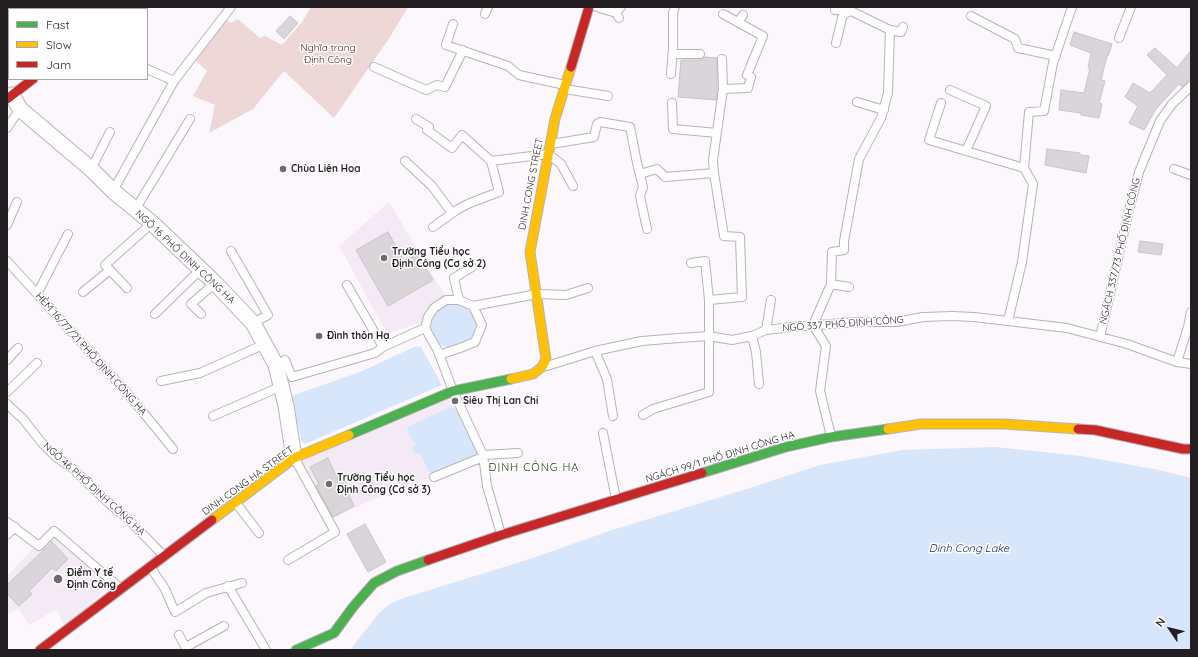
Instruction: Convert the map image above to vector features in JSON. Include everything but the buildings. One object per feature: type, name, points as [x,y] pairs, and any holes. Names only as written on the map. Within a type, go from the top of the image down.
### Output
[{"type":"street","name":"DINH CONG STREET","points":[[542,367],[546,360],[530,252],[555,119],[588,7]]},
{"type":"street","points":[[10,97],[32,80]]},
{"type":"street","name":"NGÕ 16 PHỐ ĐỊNH CÔNG HẠ","points":[[10,97],[20,109],[91,169],[113,191],[152,223],[201,269],[253,323],[276,365],[282,386],[294,458]]},
{"type":"street","name":"DINH CONG HA STREET","points":[[40,650],[294,458],[453,391],[533,374],[542,367]]},
{"type":"street","name":"NGÁCH 99/1 PHỐ ĐỊNH CÔNG HẠ","points":[[296,650],[334,633],[353,607],[374,583],[397,571],[502,536],[786,447],[831,437],[921,424],[1004,424],[1094,430],[1183,449],[1191,449]]},
{"type":"lane","points":[[113,191],[174,81],[231,7]]},
{"type":"lane","points":[[597,7],[619,13]]},
{"type":"lane","points":[[671,74],[673,54],[673,13],[675,7]]},
{"type":"lane","points":[[1008,321],[1022,262],[1033,184],[1024,168],[1029,112],[1044,111],[1056,56],[1072,7]]},
{"type":"lane","points":[[1119,38],[1131,7]]},
{"type":"lane","points":[[835,10],[851,9],[890,30],[901,32],[903,27]]},
{"type":"lane","points":[[836,43],[842,18],[844,14],[851,9]]},
{"type":"lane","points":[[722,14],[741,19],[763,36],[747,75],[751,77],[748,88],[722,89]]},
{"type":"lane","points":[[971,16],[1015,39],[1018,48],[1056,56]]},
{"type":"lane","points":[[453,24],[446,45],[508,66],[519,75],[608,96]]},
{"type":"lane","points":[[831,437],[820,391],[826,346],[813,325],[831,284],[832,252],[844,250],[844,241],[859,160],[884,110],[888,93],[890,30]]},
{"type":"lane","points":[[374,67],[426,90],[437,85],[445,87],[463,50]]},
{"type":"lane","points":[[673,54],[700,54]]},
{"type":"lane","points":[[709,300],[742,297],[740,236],[724,236],[714,173],[713,160],[722,89],[722,59]]},
{"type":"lane","points":[[148,69],[174,81]]},
{"type":"lane","name":"NGÁCH 337/73 PHỐ ĐỊNH CÔNG","points":[[1100,337],[1117,267],[1128,210],[1139,172],[1163,116],[1172,104],[1191,86]]},
{"type":"lane","points":[[950,90],[986,106],[966,151]]},
{"type":"lane","points":[[857,102],[884,110]]},
{"type":"lane","points":[[672,103],[673,129],[717,133]]},
{"type":"lane","points":[[941,103],[929,140],[1024,168]]},
{"type":"lane","points":[[7,128],[20,109]]},
{"type":"lane","points":[[135,210],[190,119]]},
{"type":"lane","points":[[416,119],[429,127],[427,130],[452,148],[462,135],[491,161],[500,192],[470,203],[433,228]]},
{"type":"lane","points":[[550,145],[594,137],[597,124],[600,122],[630,127],[643,186],[640,196],[647,229]]},
{"type":"lane","points":[[91,169],[110,132]]},
{"type":"lane","points":[[491,161],[521,156],[548,154],[561,164],[573,186]]},
{"type":"lane","points":[[405,161],[432,186],[452,214]]},
{"type":"lane","points":[[640,174],[657,169],[665,177],[714,173]]},
{"type":"lane","points":[[1174,169],[1191,175]]},
{"type":"lane","points":[[7,225],[17,202]]},
{"type":"lane","points":[[127,288],[105,265],[152,223]]},
{"type":"lane","points":[[37,294],[68,234]]},
{"type":"lane","points":[[231,251],[268,315],[253,323]]},
{"type":"lane","points":[[643,414],[653,409],[709,392],[709,300],[705,260],[690,263]]},
{"type":"lane","name":"HẺM 16/77/21 PHỐ ĐỊNH CÔNG HẠ","points":[[7,261],[129,395],[173,449]]},
{"type":"lane","points":[[459,300],[454,278],[472,267]]},
{"type":"lane","points":[[155,314],[201,269]]},
{"type":"lane","points":[[83,292],[110,270]]},
{"type":"lane","points":[[201,314],[191,304],[215,283]]},
{"type":"lane","points":[[831,284],[849,287]]},
{"type":"lane","points":[[347,285],[383,347]]},
{"type":"lane","points":[[502,536],[487,486],[483,456],[453,391],[439,355],[425,328],[428,317],[434,308],[446,300],[459,300],[473,306],[537,294],[566,295],[588,288]]},
{"type":"lane","points":[[766,330],[771,300]]},
{"type":"lane","points":[[439,355],[475,342],[482,325],[473,306]]},
{"type":"lane","points":[[1177,362],[1188,328],[1191,312]]},
{"type":"lane","name":"NGÕ 337 PHỐ ĐỊNH CÔNG","points":[[542,367],[595,351],[642,342],[709,336],[732,340],[752,336],[766,330],[857,322],[897,322],[924,317],[952,316],[974,317],[1067,328],[1127,344],[1177,362],[1191,364]]},
{"type":"lane","points":[[276,365],[285,360],[292,378],[375,353],[383,347],[425,328]]},
{"type":"lane","points":[[752,336],[756,352],[759,384]]},
{"type":"lane","points":[[161,381],[200,373],[265,344]]},
{"type":"lane","points":[[7,360],[18,348]]},
{"type":"lane","points":[[595,351],[607,379],[613,416]]},
{"type":"lane","points":[[7,392],[37,363]]},
{"type":"lane","points":[[213,416],[282,386]]},
{"type":"lane","name":"NGÕ 46 PHỐ ĐỊNH CÔNG HẠ","points":[[7,404],[23,419],[56,457],[73,469],[126,517],[164,556]]},
{"type":"lane","points":[[603,433],[616,500]]},
{"type":"lane","points":[[434,477],[483,456],[518,453]]},
{"type":"lane","points":[[288,560],[334,532],[294,458]]},
{"type":"lane","points":[[235,503],[259,533]]},
{"type":"lane","points":[[7,522],[39,546],[54,530],[121,590]]},
{"type":"lane","points":[[7,535],[15,527]]},
{"type":"lane","points":[[150,568],[165,589],[175,612],[206,593],[242,583]]},
{"type":"lane","points":[[228,586],[266,650]]},
{"type":"lane","points":[[179,635],[187,649],[224,626]]},
{"type":"shaded area","name":"Trường Tiểu học Định Công (Cơ sở 2)","points":[[389,202],[446,297],[424,321],[387,334],[339,246]]},
{"type":"shaded area","points":[[454,395],[483,456],[356,507],[331,520],[301,461]]},
{"type":"shaded area","name":"Điểm Y tế Định Công","points":[[50,530],[113,582],[65,627],[56,609],[30,625],[18,608],[7,614],[7,576]]},
{"type":"green space","name":"Nghĩa trang Định Công","points":[[311,7],[408,7],[390,37],[334,118],[284,71],[253,109],[209,133],[215,105],[193,96],[207,71],[196,61],[225,19],[231,23],[238,19],[260,38],[265,36],[282,45],[302,22]]},
{"type":"water","points":[[453,302],[466,306],[472,312],[476,325],[472,338],[466,344],[453,348],[440,344],[434,338],[430,325],[434,312],[440,306]]},
{"type":"water","points":[[416,346],[421,347],[442,385],[305,444],[302,442],[291,398],[294,395],[360,372]]},
{"type":"water","points":[[450,407],[455,409],[464,419],[478,451],[478,455],[445,470],[431,473],[420,453],[414,454],[412,448],[416,446],[408,433],[407,427]]},
{"type":"water","name":"Dinh Cong Lake","points":[[995,447],[1082,456],[1159,470],[1191,478],[1191,650],[350,650],[379,613],[391,603],[533,558],[609,531],[820,465],[902,450]]},
{"type":"traffic: fast","points":[[349,435],[453,391],[511,379]]},
{"type":"traffic: fast","points":[[702,473],[786,447],[831,437],[888,429]]},
{"type":"traffic: fast","points":[[296,650],[334,633],[353,607],[374,583],[397,571],[428,560]]},
{"type":"traffic: slow","points":[[511,379],[533,374],[542,367],[546,359],[530,252],[555,119],[571,67]]},
{"type":"traffic: slow","points":[[888,429],[921,424],[1004,424],[1078,429]]},
{"type":"traffic: slow","points":[[212,520],[294,458],[349,435]]},
{"type":"traffic: jam","points":[[571,67],[589,7]]},
{"type":"traffic: jam","points":[[7,99],[32,80]]},
{"type":"traffic: jam","points":[[1078,429],[1095,430],[1183,449],[1191,449]]},
{"type":"traffic: jam","points":[[428,560],[501,535],[702,473]]},
{"type":"traffic: jam","points":[[40,650],[212,520]]},
{"type":"place","name":"Chùa Liên Hoa","points":[[283,169]]},
{"type":"place","name":"Trường Tiểu học Định Công (Cơ sở 2)","points":[[384,258]]},
{"type":"place","name":"Đình thôn Hạ","points":[[319,336]]},
{"type":"place","name":"Siêu Thị Lan Chi","points":[[455,401]]},
{"type":"place","name":"Trường Tiểu học Định Công (Cơ sở 3)","points":[[329,484]]},
{"type":"place","name":"Điểm Y tế Định Công","points":[[58,579]]},
{"type":"district","name":"ĐỊNH CÔNG HẠ","points":[[534,468]]}]
